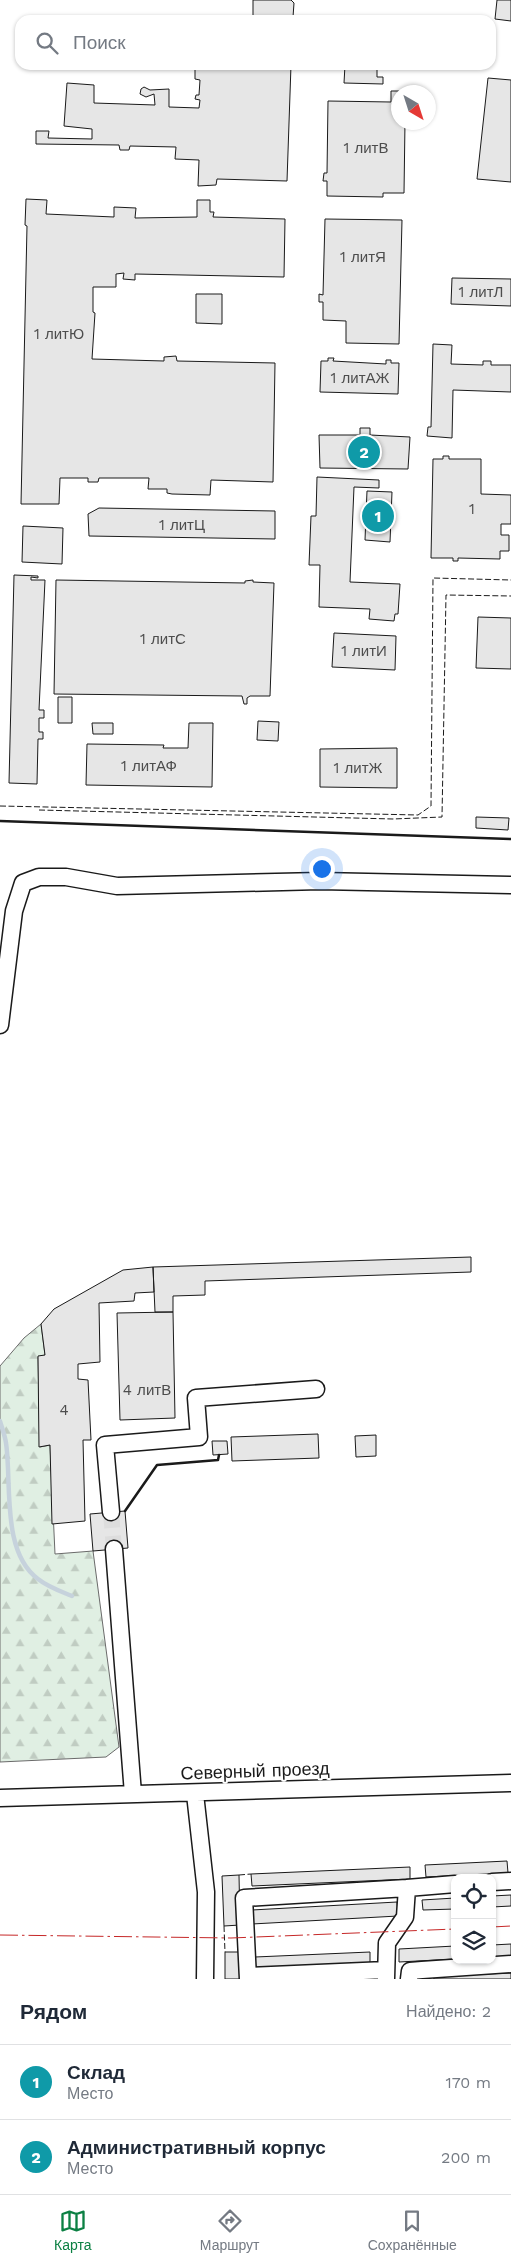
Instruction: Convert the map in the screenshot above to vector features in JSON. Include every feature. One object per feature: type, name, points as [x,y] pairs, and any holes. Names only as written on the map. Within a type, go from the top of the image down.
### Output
[{"type":"street","points":[[0,1026],[14,911],[23,883],[39,877],[66,877],[117,886],[320,881],[511,885]]},
{"type":"street","points":[[111,1512],[105,1445],[199,1437],[196,1398],[316,1389]]},
{"type":"street","points":[[114,1549],[134,1794]]},
{"type":"street","name":"Северный проезд","points":[[0,1798],[511,1784]]},
{"type":"street","points":[[195,1794],[206,1884],[205,1979]]},
{"type":"street","points":[[496,1882],[511,1881]]},
{"type":"street","points":[[408,1888],[405,1916],[387,1943],[386,1974],[248,1978],[244,1898],[451,1884]]},
{"type":"street","points":[[409,1979],[410,1971],[511,1964]]},
{"type":"green space","points":[[41,1324],[45,1355],[38,1357],[40,1447],[50,1445],[55,1554],[93,1551],[119,1747],[106,1757],[0,1762],[0,1366],[24,1338]]},
{"type":"building","points":[[253,0],[291,0],[294,3],[293,15],[253,15]]},
{"type":"building","points":[[497,0],[511,0],[511,21],[496,19]]},
{"type":"building","points":[[195,70],[291,70],[287,181],[217,179],[216,185],[198,186],[199,160],[175,159],[176,147],[130,146],[129,150],[120,150],[119,145],[36,144],[36,131],[49,131],[48,138],[92,139],[92,129],[64,126],[67,83],[94,85],[94,103],[155,105],[154,94],[146,97],[140,94],[141,89],[144,87],[150,90],[169,89],[169,107],[199,108],[200,100],[195,99],[196,95],[199,95],[200,80],[195,79]]},
{"type":"building","points":[[345,70],[377,70],[377,77],[383,77],[383,84],[344,83]]},
{"type":"building","points":[[488,78],[511,80],[511,182],[477,179]]},
{"type":"building","points":[[328,101],[391,102],[391,130],[405,130],[404,193],[383,193],[383,197],[327,196],[327,181],[323,181],[324,173],[327,173]]},
{"type":"building","points":[[26,199],[47,200],[46,214],[114,217],[114,207],[136,208],[135,218],[197,217],[197,200],[210,200],[210,212],[214,212],[213,217],[285,219],[284,277],[135,274],[135,280],[123,279],[124,273],[116,274],[116,287],[93,287],[93,312],[95,313],[92,359],[164,361],[164,357],[176,356],[177,361],[275,363],[273,482],[211,480],[210,495],[172,494],[167,493],[167,489],[148,489],[149,478],[99,478],[98,482],[88,482],[88,478],[60,478],[59,504],[21,504]]},
{"type":"building","points":[[325,219],[402,220],[399,344],[346,343],[346,321],[323,320],[323,302],[319,302],[319,294],[323,295]]},
{"type":"building","points":[[452,278],[511,279],[511,306],[451,304]]},
{"type":"building","points":[[196,294],[222,294],[222,324],[196,323]]},
{"type":"building","points":[[433,344],[452,345],[451,364],[483,365],[483,361],[491,361],[491,365],[511,365],[511,392],[453,390],[452,438],[427,436],[428,427],[431,427]]},
{"type":"building","points":[[328,358],[334,358],[333,361],[386,364],[386,360],[391,360],[391,363],[399,363],[398,394],[320,392],[321,361],[328,361]]},
{"type":"building","points":[[360,428],[370,428],[370,435],[410,437],[408,469],[320,468],[319,435],[360,435]]},
{"type":"building","points":[[443,456],[449,456],[449,459],[481,459],[481,494],[511,495],[511,524],[501,524],[501,535],[509,535],[509,551],[500,551],[500,559],[458,558],[458,561],[453,561],[453,558],[431,558],[433,459],[443,459]]},
{"type":"building","points":[[317,477],[379,480],[379,488],[354,487],[350,582],[400,584],[398,614],[395,614],[394,621],[369,619],[370,609],[319,607],[320,565],[309,565],[311,516],[316,516]]},
{"type":"building","points":[[367,491],[392,492],[390,542],[365,540]]},
{"type":"building","points":[[99,508],[275,511],[275,539],[89,536],[88,514]]},
{"type":"building","points":[[23,526],[63,528],[62,564],[22,562]]},
{"type":"building","points":[[14,575],[38,576],[38,578],[31,577],[31,580],[45,580],[39,710],[44,710],[44,718],[39,718],[39,732],[43,732],[43,739],[38,739],[37,784],[9,783]]},
{"type":"building","points":[[56,580],[245,583],[245,581],[253,580],[253,582],[274,583],[270,696],[250,696],[247,698],[247,704],[244,704],[242,696],[54,694]]},
{"type":"building","points":[[478,617],[511,618],[511,669],[476,668]]},
{"type":"building","points":[[334,633],[396,636],[395,670],[332,667]]},
{"type":"building","points":[[58,697],[72,697],[72,723],[58,723]]},
{"type":"building","points":[[258,721],[279,722],[278,741],[257,740]]},
{"type":"building","points":[[92,723],[113,723],[113,734],[93,734]]},
{"type":"building","points":[[189,723],[213,723],[212,787],[86,785],[87,744],[164,745],[163,748],[188,748]]},
{"type":"building","points":[[397,748],[397,788],[320,787],[320,749]]},
{"type":"building","points":[[476,817],[509,818],[508,830],[476,828]]},
{"type":"building","points":[[471,1257],[471,1272],[205,1281],[205,1295],[173,1296],[173,1312],[155,1312],[153,1267]]},
{"type":"building","points":[[153,1267],[154,1292],[135,1293],[134,1301],[99,1303],[100,1362],[78,1364],[78,1379],[88,1380],[91,1440],[83,1440],[85,1521],[52,1524],[50,1445],[39,1447],[38,1356],[45,1355],[41,1324],[54,1309],[123,1270]]},
{"type":"building","points":[[173,1312],[175,1418],[120,1420],[117,1313]]},
{"type":"building","points":[[318,1434],[319,1458],[232,1461],[231,1437]]},
{"type":"building","points":[[376,1435],[376,1456],[356,1457],[355,1436]]},
{"type":"building","points":[[212,1441],[227,1441],[228,1454],[213,1455]]},
{"type":"building","points":[[125,1511],[128,1548],[93,1551],[90,1514]]},
{"type":"building","points":[[507,1861],[508,1873],[451,1874],[451,1876],[426,1877],[425,1865]]},
{"type":"building","points":[[410,1867],[410,1879],[252,1886],[251,1874]]},
{"type":"building","points":[[239,1875],[240,1925],[224,1926],[222,1876]]},
{"type":"building","points":[[511,1895],[511,1906],[496,1907],[496,1896]]},
{"type":"building","points":[[451,1898],[451,1909],[423,1910],[422,1900]]},
{"type":"building","points":[[397,1902],[398,1916],[252,1924],[252,1910]]},
{"type":"building","points":[[511,1944],[511,1957],[496,1957],[496,1945]]},
{"type":"building","points":[[451,1946],[451,1959],[399,1962],[399,1949]]},
{"type":"building","points":[[225,1952],[240,1952],[240,1979],[225,1979]]},
{"type":"building","points":[[370,1952],[370,1965],[256,1969],[255,1957]]},
{"type":"building","points":[[511,1973],[511,1979],[434,1979],[433,1976]]},
{"type":"waterway","points":[[0,1421],[8,1459],[10,1516],[18,1552],[26,1567],[38,1579],[50,1587],[72,1596]]},
{"type":"tunnel","points":[[111,1512],[114,1549]]},
{"type":"fence","points":[[0,806],[418,815],[431,806],[433,578],[511,580]]},
{"type":"fence","points":[[39,810],[393,819],[442,817],[446,595],[511,596]]},
{"type":"fence","points":[[239,1875],[251,1874]]},
{"type":"fence","points":[[224,1926],[225,1952]]},
{"type":"wall","points":[[0,821],[511,839]]},
{"type":"wall","points":[[125,1511],[157,1465],[218,1460],[219,1455]]},
{"type":"power","points":[[496,1927],[511,1926]]},
{"type":"power","points":[[0,1935],[231,1938],[451,1929]]},
{"type":"place","name":"Административный корпус","points":[[364,452]]},
{"type":"place","name":"Склад","points":[[378,516]]}]
